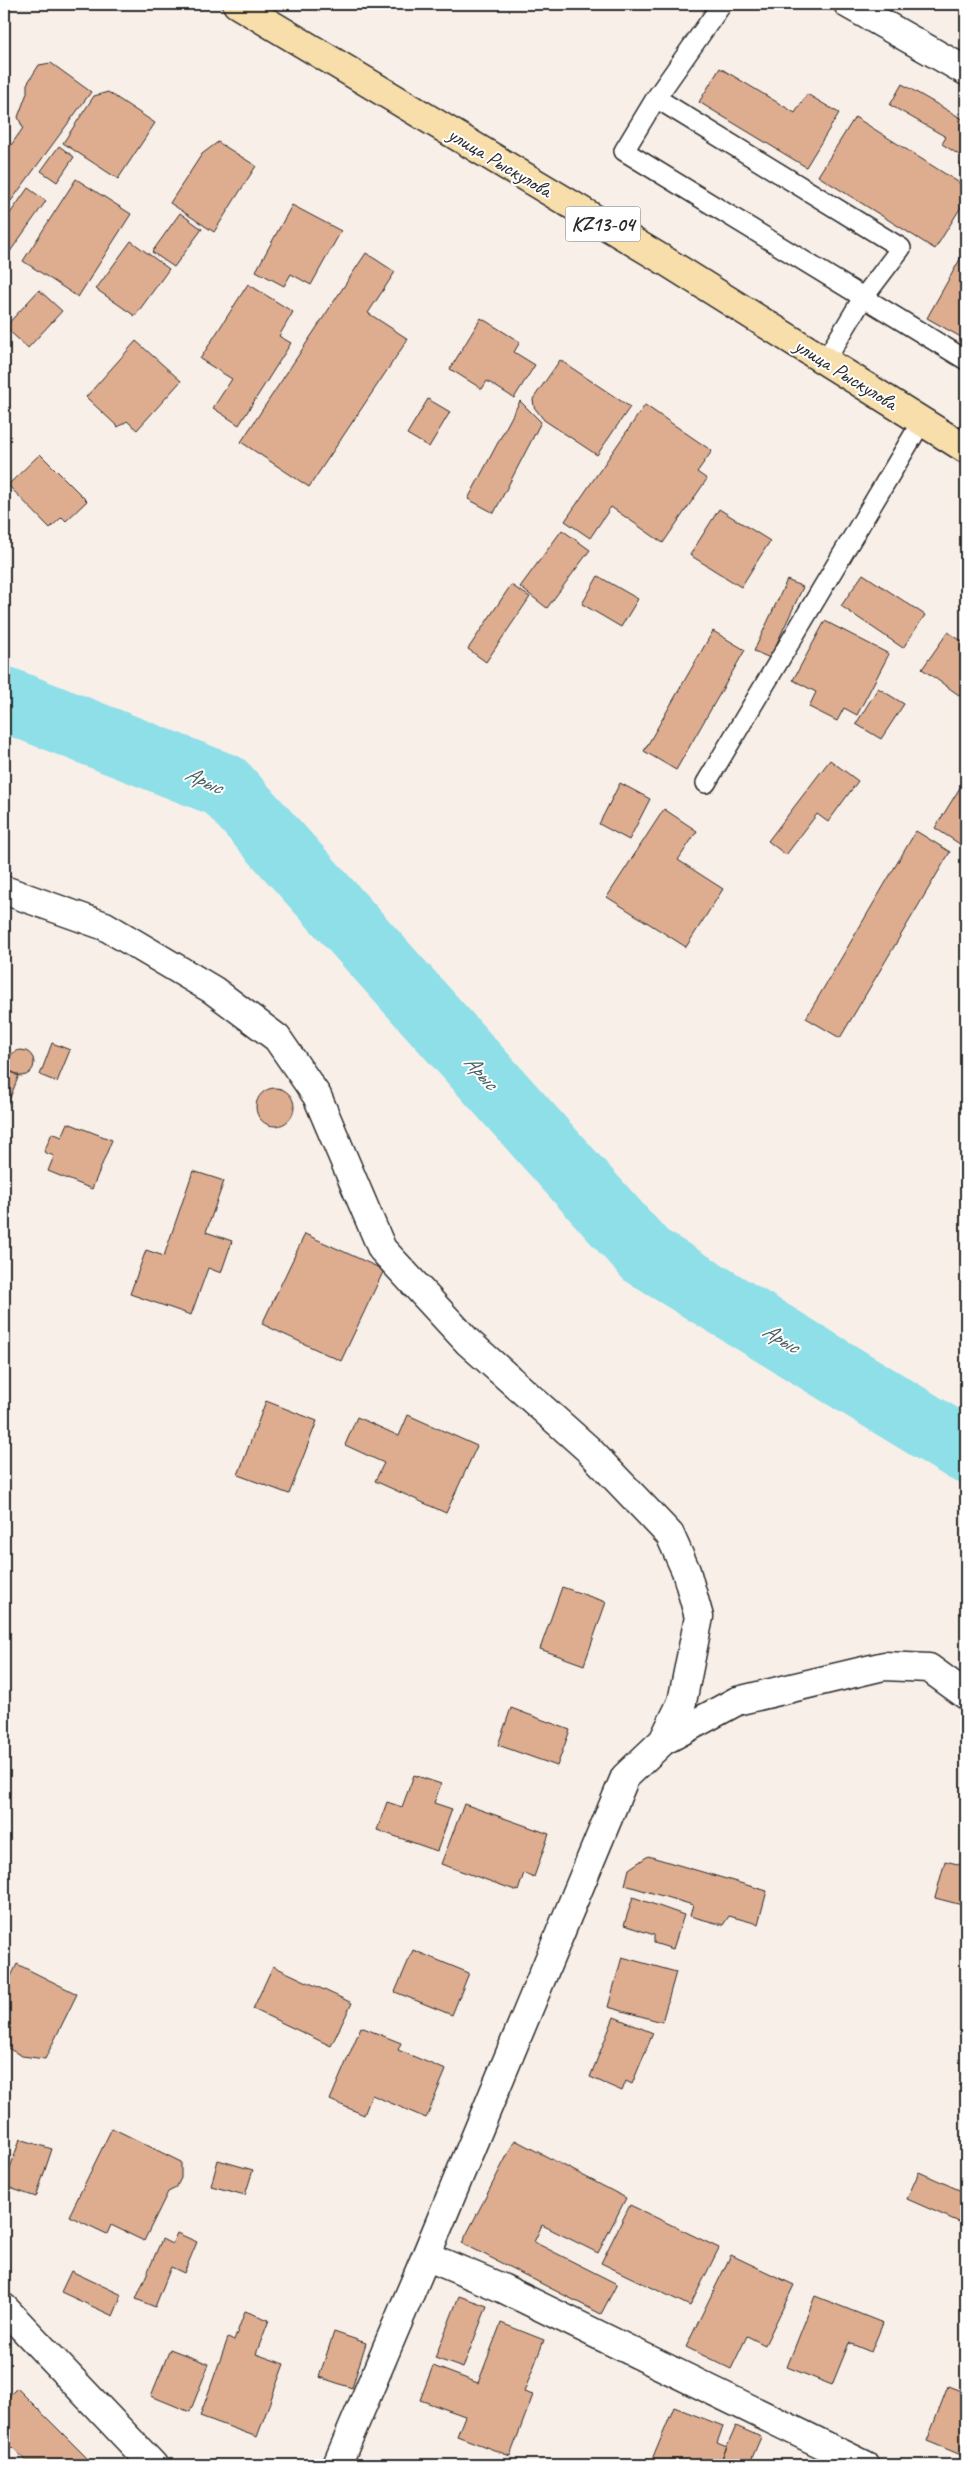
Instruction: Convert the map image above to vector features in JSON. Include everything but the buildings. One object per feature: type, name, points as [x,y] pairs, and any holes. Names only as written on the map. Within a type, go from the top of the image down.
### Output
[{"type":"main road","name":"улица Рыскулова","points":[[238,4],[658,257],[966,448]]},
{"type":"street","points":[[848,4],[966,70]]},
{"type":"street","points":[[4,890],[105,926],[213,990],[277,1038],[317,1096],[382,1249],[468,1342],[588,1449],[670,1536],[686,1571],[698,1617],[682,1702],[662,1740],[625,1777],[337,2465]]},
{"type":"street","points":[[662,1740],[737,1701],[884,1666],[929,1668],[966,1695]]},
{"type":"street","points":[[426,2256],[502,2288],[865,2465]]},
{"type":"street","points":[[4,2308],[153,2465]]},
{"type":"lane","points":[[722,4],[656,98],[624,150],[966,360]]},
{"type":"lane","points":[[656,98],[901,248],[863,298],[825,361]]},
{"type":"lane","points":[[706,783],[922,421]]},
{"type":"waterway","name":"Арыс","points":[[4,699],[225,786],[646,1256],[966,1451]]}]
